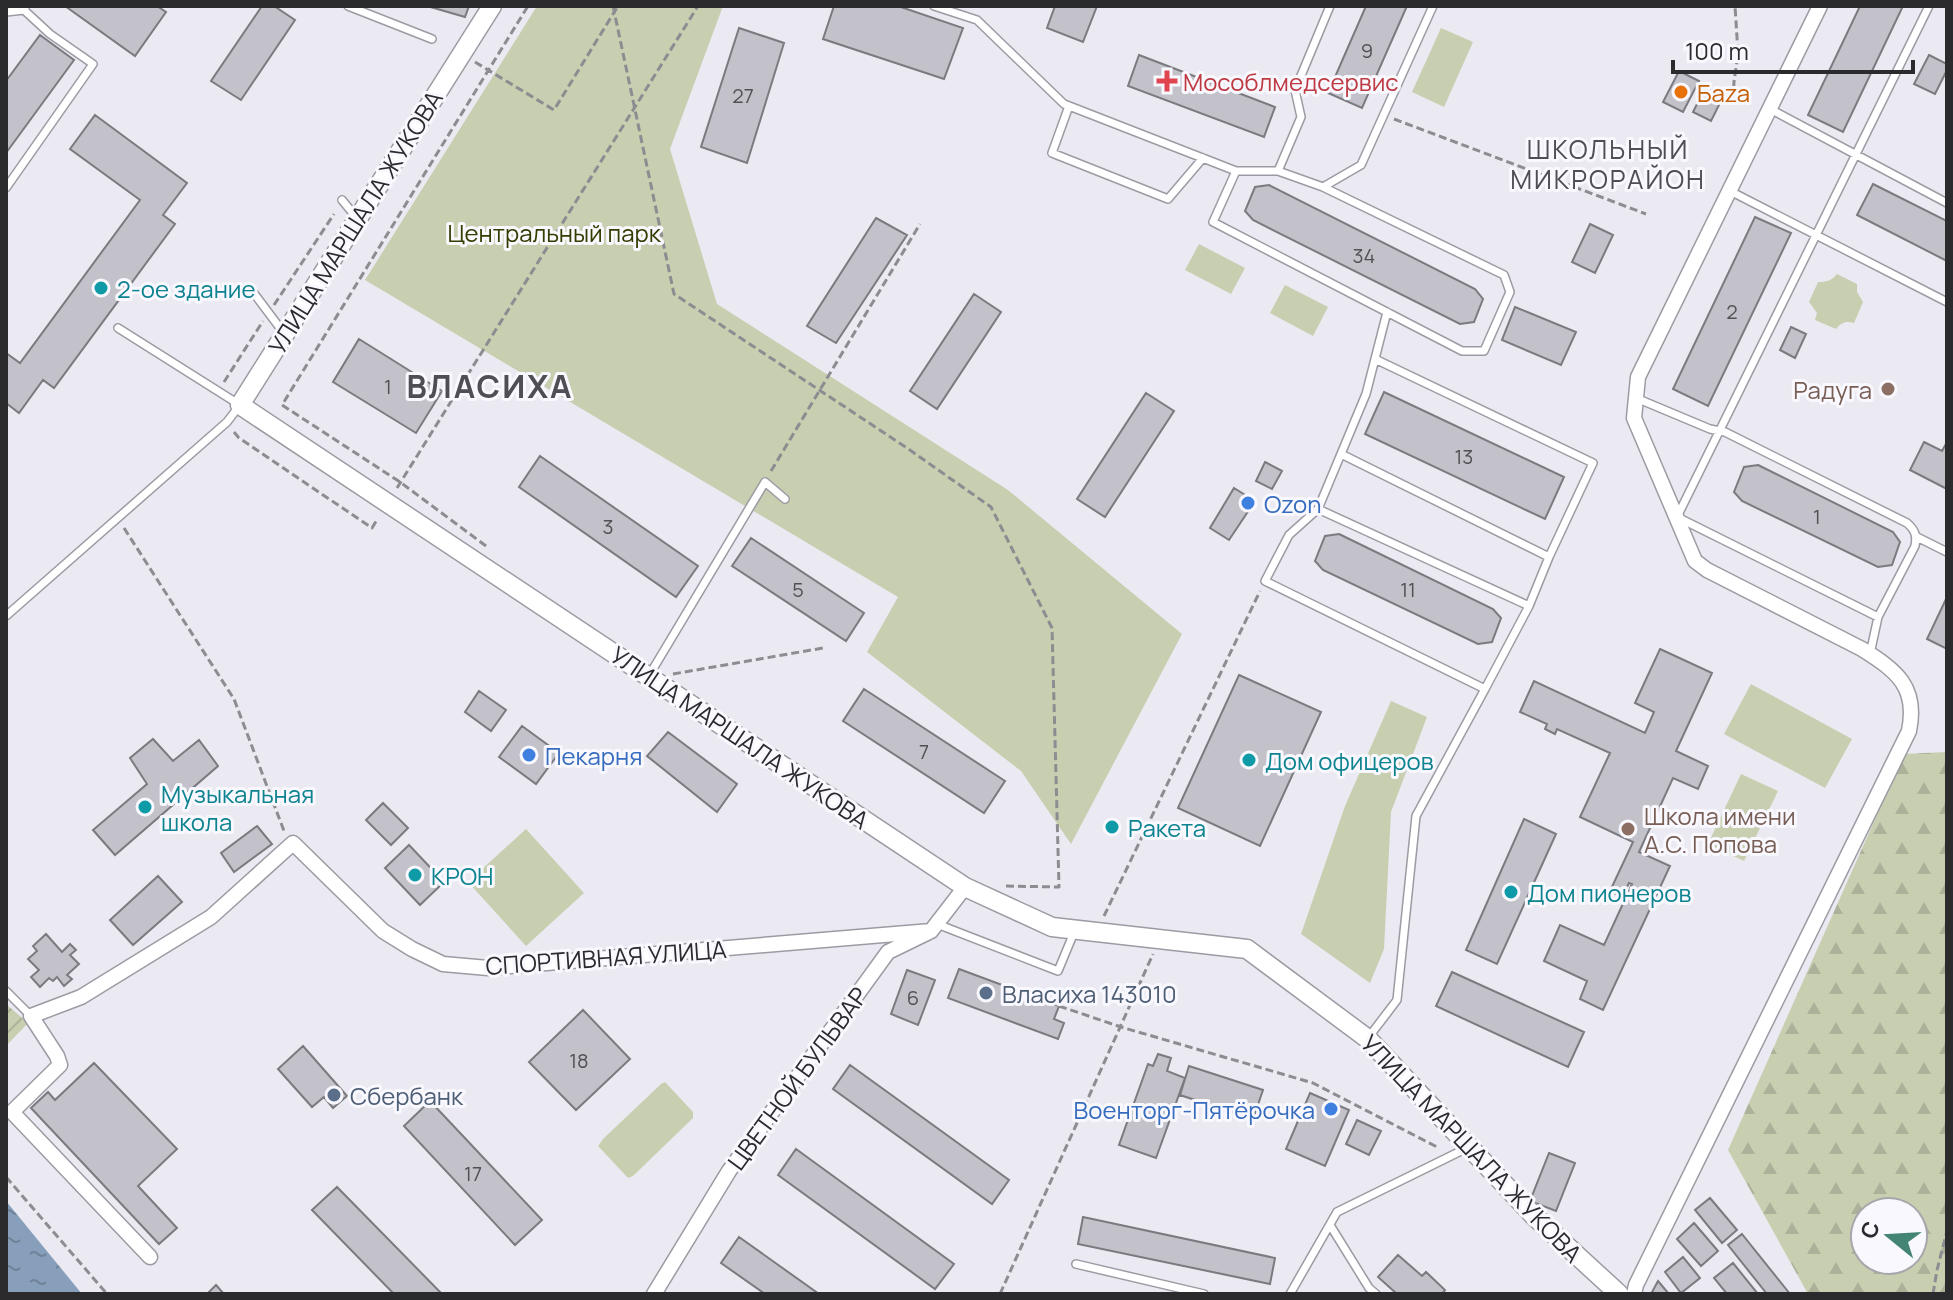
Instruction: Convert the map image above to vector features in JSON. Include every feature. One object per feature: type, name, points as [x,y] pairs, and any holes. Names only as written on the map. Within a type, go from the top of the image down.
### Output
[{"type":"street","name":"УЛИЦА МАРШАЛА ЖУКОВА","points":[[492,6],[240,405],[650,674],[965,887],[1052,927],[1247,949],[1368,1039],[1461,1152],[1619,1294]]},
{"type":"street","points":[[1634,1294],[1909,731],[1912,714],[1905,685],[1870,654],[1695,561],[1634,418],[1638,377],[1820,6]]},
{"type":"street","name":"СПОРТИВНАЯ УЛИЦА","points":[[289,846],[293,843],[383,931],[443,964],[488,968],[934,927]]},
{"type":"street","points":[[150,1257],[12,1112],[60,1065],[31,1016],[81,997],[211,917],[289,846]]},
{"type":"street","name":"ЦВЕТНОЙ БУЛЬВАР","points":[[654,1294],[729,1171],[888,952],[934,927],[965,887]]},
{"type":"lane","points":[[348,6],[432,39]]},
{"type":"lane","points":[[934,6],[977,20],[1064,104],[1236,171],[1278,171],[1323,187],[1504,275],[1510,292],[1484,351],[1462,351],[1213,222],[1236,171]]},
{"type":"lane","points":[[1278,171],[1301,117],[1295,90],[1330,6]]},
{"type":"lane","points":[[1323,187],[1361,165],[1433,6]]},
{"type":"lane","points":[[1878,617],[1677,517],[1929,6]]},
{"type":"lane","points":[[6,12],[26,8],[50,34],[93,64],[6,188]]},
{"type":"lane","points":[[1069,106],[1052,153],[1168,199],[1203,158]]},
{"type":"lane","points":[[1770,109],[1947,203]]},
{"type":"lane","points":[[1730,191],[1947,302]]},
{"type":"lane","points":[[342,200],[357,218]]},
{"type":"lane","points":[[253,292],[284,334]]},
{"type":"lane","points":[[1387,312],[1366,394],[1318,509],[1289,535],[1265,581],[1485,689]]},
{"type":"lane","points":[[6,616],[227,422],[240,405],[118,328]]},
{"type":"lane","points":[[1368,1039],[1397,1000],[1416,816],[1529,606],[1593,463],[1375,359]]},
{"type":"lane","points":[[1636,398],[1710,429],[1725,432],[1914,529],[1917,537],[1915,546],[1878,617],[1870,654]]},
{"type":"lane","points":[[1341,454],[1549,557]]},
{"type":"lane","points":[[650,674],[765,482],[785,499]]},
{"type":"lane","points":[[1318,509],[1529,606]]},
{"type":"lane","points":[[1917,537],[1947,552]]},
{"type":"lane","points":[[934,927],[1058,971],[1076,930]]},
{"type":"lane","points":[[6,991],[31,1016]]},
{"type":"lane","points":[[1290,1294],[1337,1212],[1461,1152]]},
{"type":"lane","points":[[1330,1225],[1369,1288],[1376,1294]]},
{"type":"lane","points":[[1076,1264],[1204,1294]]},
{"type":"path","points":[[488,548],[400,482],[282,405],[528,6]]},
{"type":"path","points":[[461,53],[554,110],[616,6]]},
{"type":"path","points":[[227,422],[239,438],[372,528],[698,6]]},
{"type":"path","points":[[1733,100],[1738,53],[1735,6]]},
{"type":"path","points":[[614,12],[674,294],[991,507],[1052,628],[1059,887],[998,886]]},
{"type":"path","points":[[1383,115],[1646,214]]},
{"type":"path","points":[[218,391],[334,214]]},
{"type":"path","points":[[765,482],[920,224]]},
{"type":"path","points":[[117,518],[234,699],[289,846]]},
{"type":"path","points":[[1096,932],[1265,581]]},
{"type":"path","points":[[650,674],[660,676],[823,648]]},
{"type":"path","points":[[1000,1294],[1159,939]]},
{"type":"path","points":[[1059,1006],[1313,1083],[1461,1152]]},
{"type":"path","points":[[6,1177],[107,1294]]},
{"type":"path","points":[[1933,1294],[1947,1231]]},
{"type":"green space","name":"Центральный парк","points":[[537,6],[723,6],[670,149],[717,304],[1008,490],[1182,634],[1071,844],[1021,771],[867,652],[898,597],[365,280]]},
{"type":"green space","points":[[1441,28],[1473,42],[1444,107],[1412,92]]},
{"type":"green space","points":[[1199,244],[1245,268],[1231,294],[1185,270]]},
{"type":"green space","points":[[1837,274],[1857,284],[1857,292],[1863,302],[1854,323],[1844,323],[1836,329],[1815,320],[1817,313],[1809,302],[1818,282],[1829,281]]},
{"type":"green space","points":[[1285,285],[1328,307],[1313,336],[1270,313]]},
{"type":"green space","points":[[1751,684],[1852,739],[1825,788],[1724,734]]},
{"type":"green space","points":[[1391,701],[1427,717],[1391,812],[1384,949],[1370,983],[1301,934],[1345,806]]},
{"type":"green space","points":[[1947,752],[1947,1294],[1808,1294],[1728,1150],[1904,754]]},
{"type":"green space","points":[[1741,774],[1778,791],[1744,861],[1708,844]]},
{"type":"green space","points":[[526,829],[584,893],[526,946],[468,882]]},
{"type":"green space","points":[[6,1004],[28,1023],[6,1046]]},
{"type":"green space","points":[[665,1082],[693,1112],[693,1118],[628,1178],[598,1146]]},
{"type":"water","points":[[6,1201],[82,1294],[6,1294]]},
{"type":"building","points":[[65,6],[157,6],[166,12],[135,56]]},
{"type":"building","points":[[262,6],[274,6],[295,20],[241,100],[211,81]]},
{"type":"building","points":[[427,6],[469,6],[465,17]]},
{"type":"building","points":[[834,6],[898,6],[963,28],[944,79],[823,39]]},
{"type":"building","points":[[1055,6],[1097,6],[1083,42],[1047,28]]},
{"type":"building","points":[[1366,6],[1407,6],[1362,108],[1328,93]]},
{"type":"building","points":[[1860,6],[1903,6],[1843,132],[1808,115]]},
{"type":"building","points":[[739,28],[784,43],[747,163],[701,147]]},
{"type":"building","points":[[40,35],[74,60],[6,153],[6,81]]},
{"type":"building","points":[[1139,55],[1275,107],[1264,137],[1128,86]]},
{"type":"building","points":[[1929,55],[1947,64],[1935,94],[1914,84]]},
{"type":"building","name":"Баza","points":[[1679,71],[1699,81],[1683,112],[1663,102]]},
{"type":"building","points":[[1706,86],[1724,95],[1711,121],[1693,112]]},
{"type":"building","name":"2-ое здание","points":[[95,115],[187,183],[163,215],[175,224],[54,388],[43,380],[19,413],[6,403],[6,353],[20,363],[140,200],[70,149]]},
{"type":"building","points":[[1873,184],[1947,221],[1947,261],[1857,215]]},
{"type":"building","points":[[1269,185],[1475,289],[1483,299],[1474,322],[1460,324],[1253,220],[1245,211],[1255,187]]},
{"type":"building","points":[[1755,217],[1791,233],[1708,406],[1673,389]]},
{"type":"building","points":[[876,218],[907,235],[836,343],[807,326]]},
{"type":"building","points":[[1590,224],[1613,235],[1595,273],[1572,262]]},
{"type":"building","points":[[974,294],[1001,312],[937,409],[910,391]]},
{"type":"building","points":[[1515,307],[1576,332],[1561,365],[1502,340]]},
{"type":"building","points":[[1791,327],[1806,334],[1795,358],[1780,350]]},
{"type":"building","points":[[359,339],[442,391],[416,433],[333,382]]},
{"type":"building","points":[[1384,392],[1564,477],[1545,519],[1365,434]]},
{"type":"building","points":[[1146,393],[1174,411],[1105,517],[1077,499]]},
{"type":"building","points":[[1924,442],[1942,451],[1947,442],[1947,489],[1910,470]]},
{"type":"building","points":[[540,456],[698,566],[676,597],[519,487]]},
{"type":"building","points":[[1265,462],[1282,471],[1272,489],[1256,481]]},
{"type":"building","points":[[1758,465],[1893,532],[1900,542],[1892,565],[1878,567],[1742,501],[1734,492],[1744,467]]},
{"type":"building","points":[[1234,488],[1255,501],[1229,540],[1210,528]]},
{"type":"building","points":[[1339,534],[1493,609],[1501,618],[1492,642],[1478,644],[1323,570],[1315,561],[1325,536]]},
{"type":"building","points":[[751,538],[864,613],[846,641],[732,566]]},
{"type":"building","points":[[1947,597],[1947,649],[1927,639]]},
{"type":"building","name":"Школа имени А.С. Попова","points":[[1660,649],[1712,673],[1676,751],[1708,766],[1698,789],[1673,778],[1639,852],[1670,866],[1603,1010],[1580,999],[1587,981],[1544,961],[1560,925],[1604,945],[1632,884],[1629,883],[1622,897],[1610,891],[1633,842],[1580,817],[1610,753],[1557,729],[1555,734],[1545,729],[1547,724],[1520,712],[1534,681],[1645,733],[1654,712],[1635,703]]},
{"type":"building","name":"Дом офицеров","points":[[1239,675],[1321,712],[1260,846],[1178,808]]},
{"type":"building","points":[[864,689],[1005,781],[984,813],[843,721]]},
{"type":"building","points":[[479,691],[506,710],[491,731],[465,712]]},
{"type":"building","name":"Пекарня","points":[[522,726],[559,753],[536,784],[499,757]]},
{"type":"building","points":[[668,732],[737,784],[717,812],[647,756]]},
{"type":"building","name":"Музыкальная школа","points":[[153,739],[173,761],[199,740],[218,766],[115,855],[93,830],[147,784],[130,758]]},
{"type":"building","points":[[383,803],[408,828],[391,845],[366,820]]},
{"type":"building","name":"Дом пионеров","points":[[1524,819],[1556,834],[1497,964],[1466,950]]},
{"type":"building","points":[[257,826],[272,844],[234,872],[221,853]]},
{"type":"building","name":"КРОН","points":[[409,845],[444,882],[420,905],[385,868]]},
{"type":"building","points":[[158,876],[182,902],[133,945],[110,920]]},
{"type":"building","points":[[46,934],[62,952],[70,944],[76,950],[70,955],[79,964],[67,975],[72,979],[64,986],[57,977],[53,981],[49,978],[40,987],[31,977],[39,970],[28,959],[37,951],[33,946]]},
{"type":"building","points":[[959,969],[1059,1006],[1054,1019],[1064,1023],[1058,1039],[948,998]]},
{"type":"building","points":[[907,970],[935,980],[918,1025],[891,1014]]},
{"type":"building","points":[[1452,972],[1584,1032],[1568,1067],[1436,1006]]},
{"type":"building","points":[[583,1010],[630,1059],[576,1110],[529,1062]]},
{"type":"building","points":[[303,1046],[347,1096],[333,1108],[324,1097],[312,1107],[278,1069]]},
{"type":"building","points":[[1158,1054],[1171,1058],[1167,1071],[1185,1078],[1156,1158],[1119,1145],[1148,1064],[1153,1066]]},
{"type":"building","points":[[94,1063],[177,1149],[138,1186],[177,1228],[159,1244],[31,1108],[48,1092],[55,1100]]},
{"type":"building","points":[[850,1065],[1009,1180],[992,1204],[833,1089]]},
{"type":"building","points":[[1189,1066],[1263,1090],[1253,1119],[1180,1095]]},
{"type":"building","points":[[1310,1093],[1349,1110],[1325,1166],[1286,1149]]},
{"type":"building","points":[[430,1101],[542,1220],[515,1245],[404,1126]]},
{"type":"building","points":[[1357,1120],[1381,1131],[1369,1155],[1346,1144]]},
{"type":"building","points":[[796,1149],[954,1264],[935,1289],[778,1175]]},
{"type":"building","points":[[1549,1153],[1575,1163],[1556,1211],[1530,1201]]},
{"type":"building","points":[[337,1187],[442,1294],[394,1294],[312,1210]]},
{"type":"building","points":[[1710,1198],[1737,1230],[1722,1243],[1695,1210]]},
{"type":"building","points":[[1083,1217],[1275,1258],[1270,1284],[1078,1244]]},
{"type":"building","points":[[1694,1223],[1718,1251],[1701,1266],[1677,1239]]},
{"type":"building","points":[[1742,1234],[1790,1294],[1767,1294],[1728,1245]]},
{"type":"building","points":[[739,1237],[819,1294],[765,1294],[721,1263]]},
{"type":"building","points":[[1398,1255],[1422,1276],[1426,1272],[1445,1290],[1442,1294],[1397,1294],[1378,1277]]},
{"type":"building","points":[[1683,1257],[1700,1278],[1681,1293],[1665,1272]]},
{"type":"building","points":[[1733,1263],[1758,1294],[1727,1294],[1714,1278]]},
{"type":"building","points":[[1658,1281],[1669,1294],[1651,1294]]},
{"type":"building","points":[[216,1285],[224,1294],[207,1294]]},
{"type":"place","name":"Мособлмедсервис","points":[[1167,81]]},
{"type":"place","name":"Баza","points":[[1681,92]]},
{"type":"place","name":"2-ое здание","points":[[101,288]]},
{"type":"place","name":"Радуга","points":[[1888,389]]},
{"type":"place","name":"Ozon","points":[[1248,503]]},
{"type":"place","name":"Пекарня","points":[[529,755]]},
{"type":"place","name":"Дом офицеров","points":[[1249,760]]},
{"type":"place","name":"Музыкальная школа","points":[[145,807]]},
{"type":"place","name":"Ракета","points":[[1112,827]]},
{"type":"place","name":"Школа имени А.С. Попова","points":[[1628,829]]},
{"type":"place","name":"КРОН","points":[[415,875]]},
{"type":"place","name":"Дом пионеров","points":[[1511,892]]},
{"type":"place","name":"Власиха 143010","points":[[986,993]]},
{"type":"place","name":"Сбербанк","points":[[334,1095]]},
{"type":"place","name":"Военторг-Пятёрочка","points":[[1331,1109]]},
{"type":"district","name":"ШКОЛЬНЫЙ МИКРОРАЙОН","points":[[1608,164]]},
{"type":"district","name":"ВЛАСИХА","points":[[490,386]]}]
